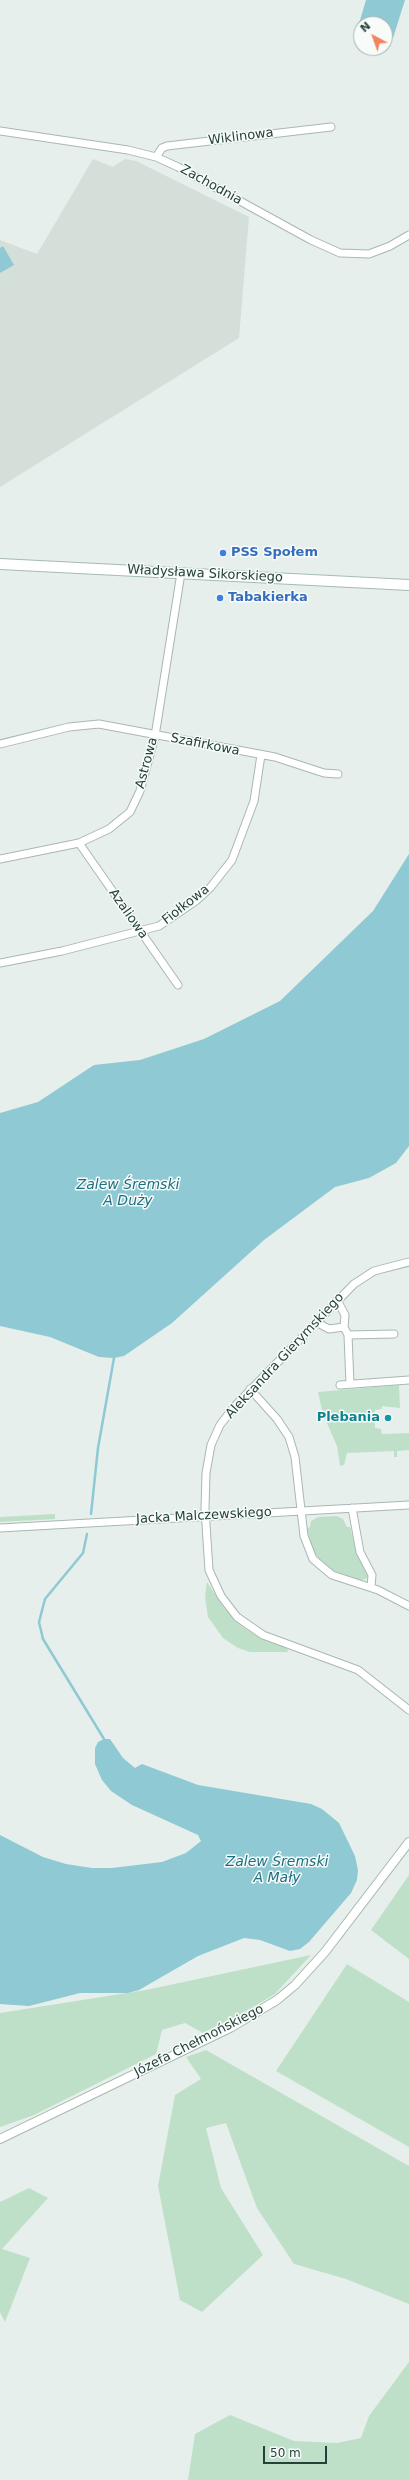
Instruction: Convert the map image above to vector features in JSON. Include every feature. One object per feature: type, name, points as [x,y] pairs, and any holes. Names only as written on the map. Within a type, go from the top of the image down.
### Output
[{"type":"main road","name":"Władysława Sikorskiego","points":[[0,564],[409,585]]},
{"type":"street","name":"Wiklinowa","points":[[156,157],[162,148],[167,146],[331,127]]},
{"type":"street","name":"Zachodnia","points":[[0,130],[128,150],[156,157],[178,167],[311,240],[340,253],[369,254],[390,246],[409,234]]},
{"type":"street","name":"Astrowa","points":[[0,859],[79,843],[109,829],[130,812],[140,791],[155,736],[181,573]]},
{"type":"street","name":"Szafirkowa","points":[[0,744],[69,727],[99,724],[155,736],[275,757],[324,773],[338,774]]},
{"type":"street","name":"Fiołkowa","points":[[0,963],[62,951],[159,926],[197,900],[210,888],[232,860],[254,800],[261,755]]},
{"type":"street","name":"Azaliowa","points":[[79,843],[178,985]]},
{"type":"street","name":"Aleksandra Gierymskiego","points":[[409,1262],[367,1275],[337,1300],[250,1389],[220,1425],[211,1445],[206,1473],[205,1516],[207,1557],[211,1577],[221,1596],[238,1617],[263,1635],[358,1670],[409,1710]]},
{"type":"street","points":[[337,1300],[344,1310],[344,1327],[348,1336],[350,1384]]},
{"type":"street","points":[[316,1322],[329,1329],[344,1327]]},
{"type":"street","points":[[348,1336],[394,1334]]},
{"type":"street","points":[[340,1385],[409,1380]]},
{"type":"street","points":[[250,1389],[277,1419],[288,1437],[294,1457],[305,1542],[318,1564],[332,1575],[371,1587],[409,1606]]},
{"type":"street","name":"Jacka Malczewskiego","points":[[0,1528],[409,1505]]},
{"type":"street","points":[[352,1508],[360,1552],[372,1575],[371,1587]]},
{"type":"street","name":"Józefa Chełmońskiego","points":[[0,2139],[230,2028],[278,2000],[295,1985],[325,1952],[409,1842]]},
{"type":"shaded area","points":[[93,159],[113,167],[125,159],[136,161],[249,217],[239,338],[0,487],[0,240],[37,254]]},
{"type":"green space","points":[[399,1385],[400,1408],[382,1406],[382,1409],[375,1410],[375,1428],[381,1429],[382,1434],[409,1433],[409,1450],[397,1451],[397,1457],[394,1457],[394,1451],[347,1453],[344,1465],[340,1466],[337,1446],[323,1414],[318,1392]]},
{"type":"green space","points":[[55,1514],[55,1519],[0,1522],[0,1517]]},
{"type":"green space","points":[[337,1516],[343,1519],[347,1527],[350,1527],[358,1557],[368,1576],[366,1579],[360,1580],[332,1570],[320,1560],[312,1548],[307,1528],[310,1527],[311,1521],[318,1517]]},
{"type":"green space","points":[[207,1582],[224,1608],[240,1625],[258,1637],[287,1648],[288,1652],[250,1652],[238,1648],[223,1638],[208,1617],[205,1597]]},
{"type":"green space","points":[[409,1875],[409,1959],[371,1930]]},
{"type":"green space","points":[[311,1955],[275,1994],[248,2010],[203,2033],[185,2023],[162,2030],[156,2054],[34,2115],[0,2127],[0,2013],[146,1990]]},
{"type":"green space","points":[[347,1964],[409,2002],[409,2147],[276,2071]]},
{"type":"green space","points":[[206,2050],[409,2166],[409,2304],[346,2279],[294,2264],[257,2208],[226,2123],[206,2128],[221,2188],[263,2255],[202,2312],[180,2300],[158,2186],[175,2095],[201,2079],[186,2057]]},
{"type":"green space","points":[[29,2188],[48,2198],[2,2249],[30,2258],[5,2322],[0,2312],[0,2202]]},
{"type":"green space","points":[[409,2362],[409,2480],[188,2480],[195,2434],[230,2415],[294,2441],[337,2443],[361,2438],[369,2416]]},
{"type":"water","points":[[366,0],[405,0],[393,38],[393,16],[361,16]]},
{"type":"water","points":[[3,246],[14,265],[0,273],[0,248]]},
{"type":"water","name":"Zalew Śremski A Duży","points":[[409,854],[409,1146],[396,1163],[369,1178],[335,1187],[264,1240],[172,1323],[124,1356],[114,1358],[99,1357],[50,1337],[0,1326],[0,1113],[38,1102],[94,1065],[140,1060],[204,1039],[280,1001],[373,911]]},
{"type":"water","name":"Zalew Śremski A Mały","points":[[104,1739],[110,1739],[123,1758],[135,1768],[142,1764],[198,1785],[311,1804],[322,1809],[339,1823],[355,1856],[358,1870],[357,1880],[351,1893],[309,1942],[300,1949],[290,1951],[260,1940],[244,1938],[198,1956],[139,1990],[128,1993],[80,1993],[29,2006],[0,2004],[0,1835],[43,1857],[66,1864],[92,1868],[112,1868],[162,1862],[186,1853],[201,1841],[198,1835],[132,1805],[111,1791],[102,1780],[95,1764],[95,1748],[98,1742]]},
{"type":"waterway","points":[[91,1514],[98,1448],[114,1358]]},
{"type":"waterway","points":[[87,1534],[83,1553],[45,1599],[39,1622],[43,1639],[104,1739]]},
{"type":"place","name":"PSS Społem","points":[[223,553]]},
{"type":"place","name":"Tabakierka","points":[[220,598]]},
{"type":"place","name":"Plebania","points":[[388,1418]]}]
